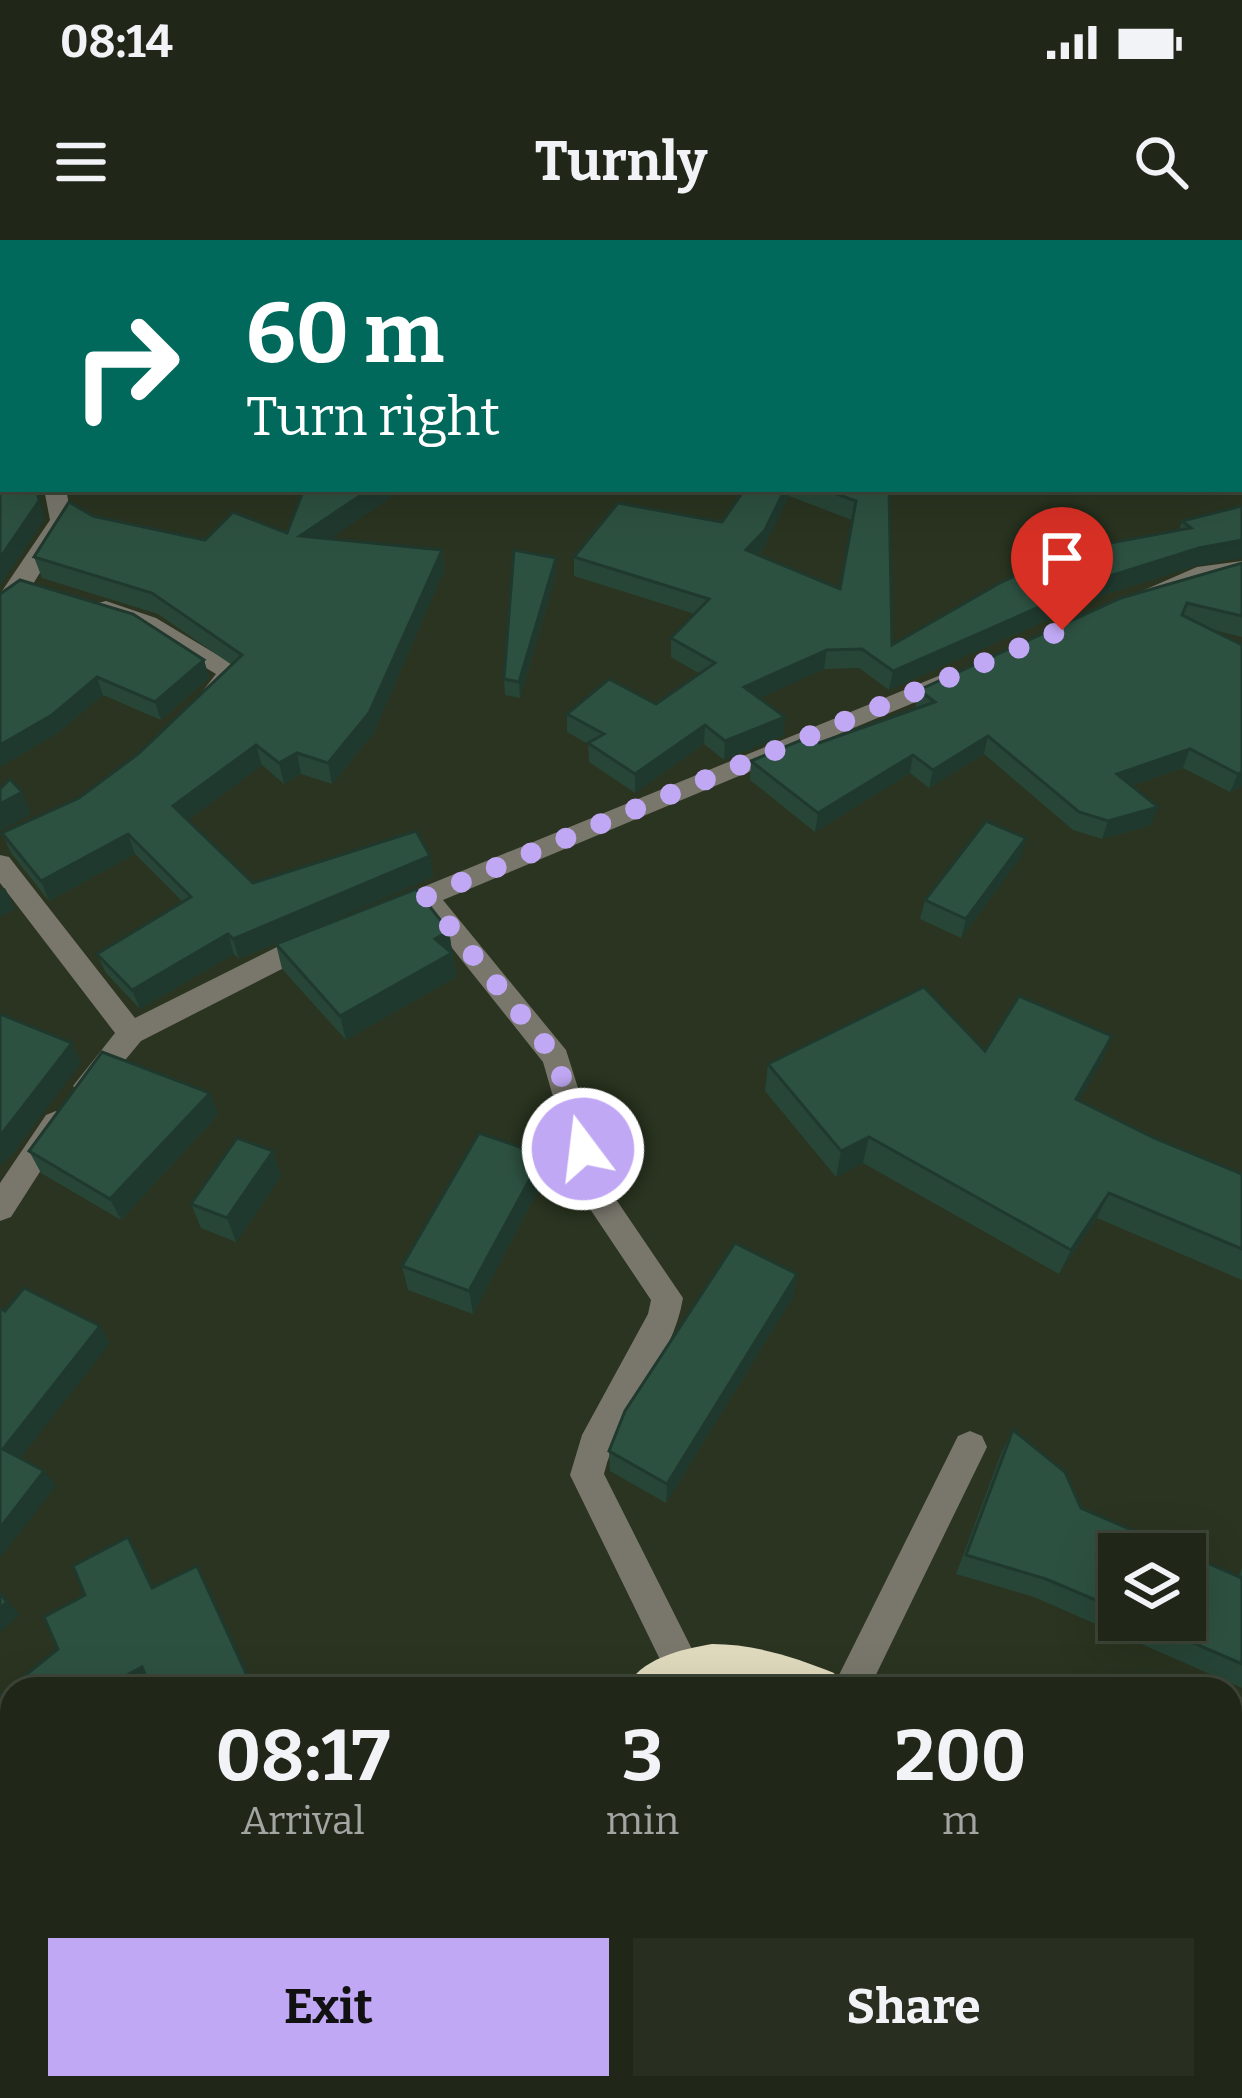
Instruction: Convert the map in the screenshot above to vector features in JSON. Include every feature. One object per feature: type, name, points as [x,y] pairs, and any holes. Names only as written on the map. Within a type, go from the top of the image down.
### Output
[{"type":"highway","points":[[673,1677],[750,1666],[783,1677]]},
{"type":"street","points":[[0,608],[31,587],[61,520],[56,492]]},
{"type":"street","points":[[1126,602],[1205,572],[1242,568]]},
{"type":"street","points":[[78,600],[148,623],[228,671],[227,682],[196,710]]},
{"type":"street","points":[[2,1199],[50,1130],[131,1033],[349,927],[979,667]]},
{"type":"street","points":[[0,864],[131,1033]]},
{"type":"street","points":[[426,897],[556,1058],[597,1197],[667,1298],[664,1316],[594,1446],[587,1475],[666,1677]]},
{"type":"street","points":[[856,1677],[970,1447]]},
{"type":"building","points":[[0,492],[38,492],[39,501],[0,558]]},
{"type":"building","points":[[303,492],[366,492],[300,536],[442,550],[369,713],[328,763],[297,753],[279,763],[256,745],[173,806],[253,883],[416,831],[430,856],[233,939],[228,934],[132,990],[97,954],[191,897],[128,834],[41,881],[2,833],[79,798],[138,754],[242,655],[152,593],[34,557],[69,502],[93,516],[205,540],[233,512],[287,533]]},
{"type":"building","points":[[743,492],[784,492],[765,530],[746,550],[840,589],[856,501],[831,492],[889,492],[892,645],[998,584],[1092,539],[1100,545],[1191,528],[1182,521],[1242,506],[1242,540],[1110,576],[893,671],[862,649],[827,650],[744,687],[785,717],[725,741],[705,725],[635,774],[588,743],[604,734],[567,714],[609,679],[656,704],[715,663],[671,638],[709,599],[574,557],[618,503],[722,522]]},
{"type":"building","points":[[514,550],[556,558],[519,682],[504,679]]},
{"type":"building","points":[[1242,563],[1242,616],[1187,603],[1182,615],[1242,645],[1242,772],[1190,749],[1117,774],[1158,807],[1108,821],[1079,812],[988,736],[933,770],[913,755],[818,813],[751,761],[811,736],[819,743],[935,702],[919,690],[1121,598]]},
{"type":"building","points":[[20,580],[133,614],[204,660],[155,702],[97,677],[52,715],[0,745],[0,594]]},
{"type":"building","points":[[10,779],[22,792],[0,804],[0,789]]},
{"type":"building","points":[[986,821],[1026,838],[966,919],[925,900]]},
{"type":"building","points":[[416,889],[449,931],[435,939],[452,953],[340,1016],[276,944]]},
{"type":"building","points":[[924,987],[985,1051],[1019,996],[1112,1036],[1076,1099],[1242,1174],[1242,1249],[1109,1193],[1071,1250],[869,1137],[841,1151],[768,1064]]},
{"type":"building","points":[[0,1014],[72,1043],[0,1136]]},
{"type":"building","points":[[102,1052],[210,1093],[110,1199],[29,1151]]},
{"type":"building","points":[[479,1133],[543,1155],[469,1291],[402,1266]]},
{"type":"building","points":[[237,1138],[273,1151],[227,1218],[191,1204]]},
{"type":"building","points":[[735,1243],[797,1274],[667,1484],[609,1451],[625,1411]]},
{"type":"building","points":[[24,1288],[100,1326],[3,1449],[44,1471],[0,1528],[0,1308],[5,1311]]},
{"type":"building","points":[[1013,1430],[1065,1472],[1081,1508],[1138,1533],[1098,1533],[1098,1601],[1046,1579],[966,1555]]},
{"type":"building","points":[[128,1537],[152,1588],[197,1566],[248,1677],[146,1677],[142,1667],[124,1677],[23,1677],[58,1649],[44,1617],[85,1595],[73,1566]]},
{"type":"building","points":[[1206,1562],[1242,1578],[1242,1664],[1189,1641],[1206,1641]]},
{"type":"route","points":[[583,1149],[556,1058],[426,897],[1062,630]]}]
